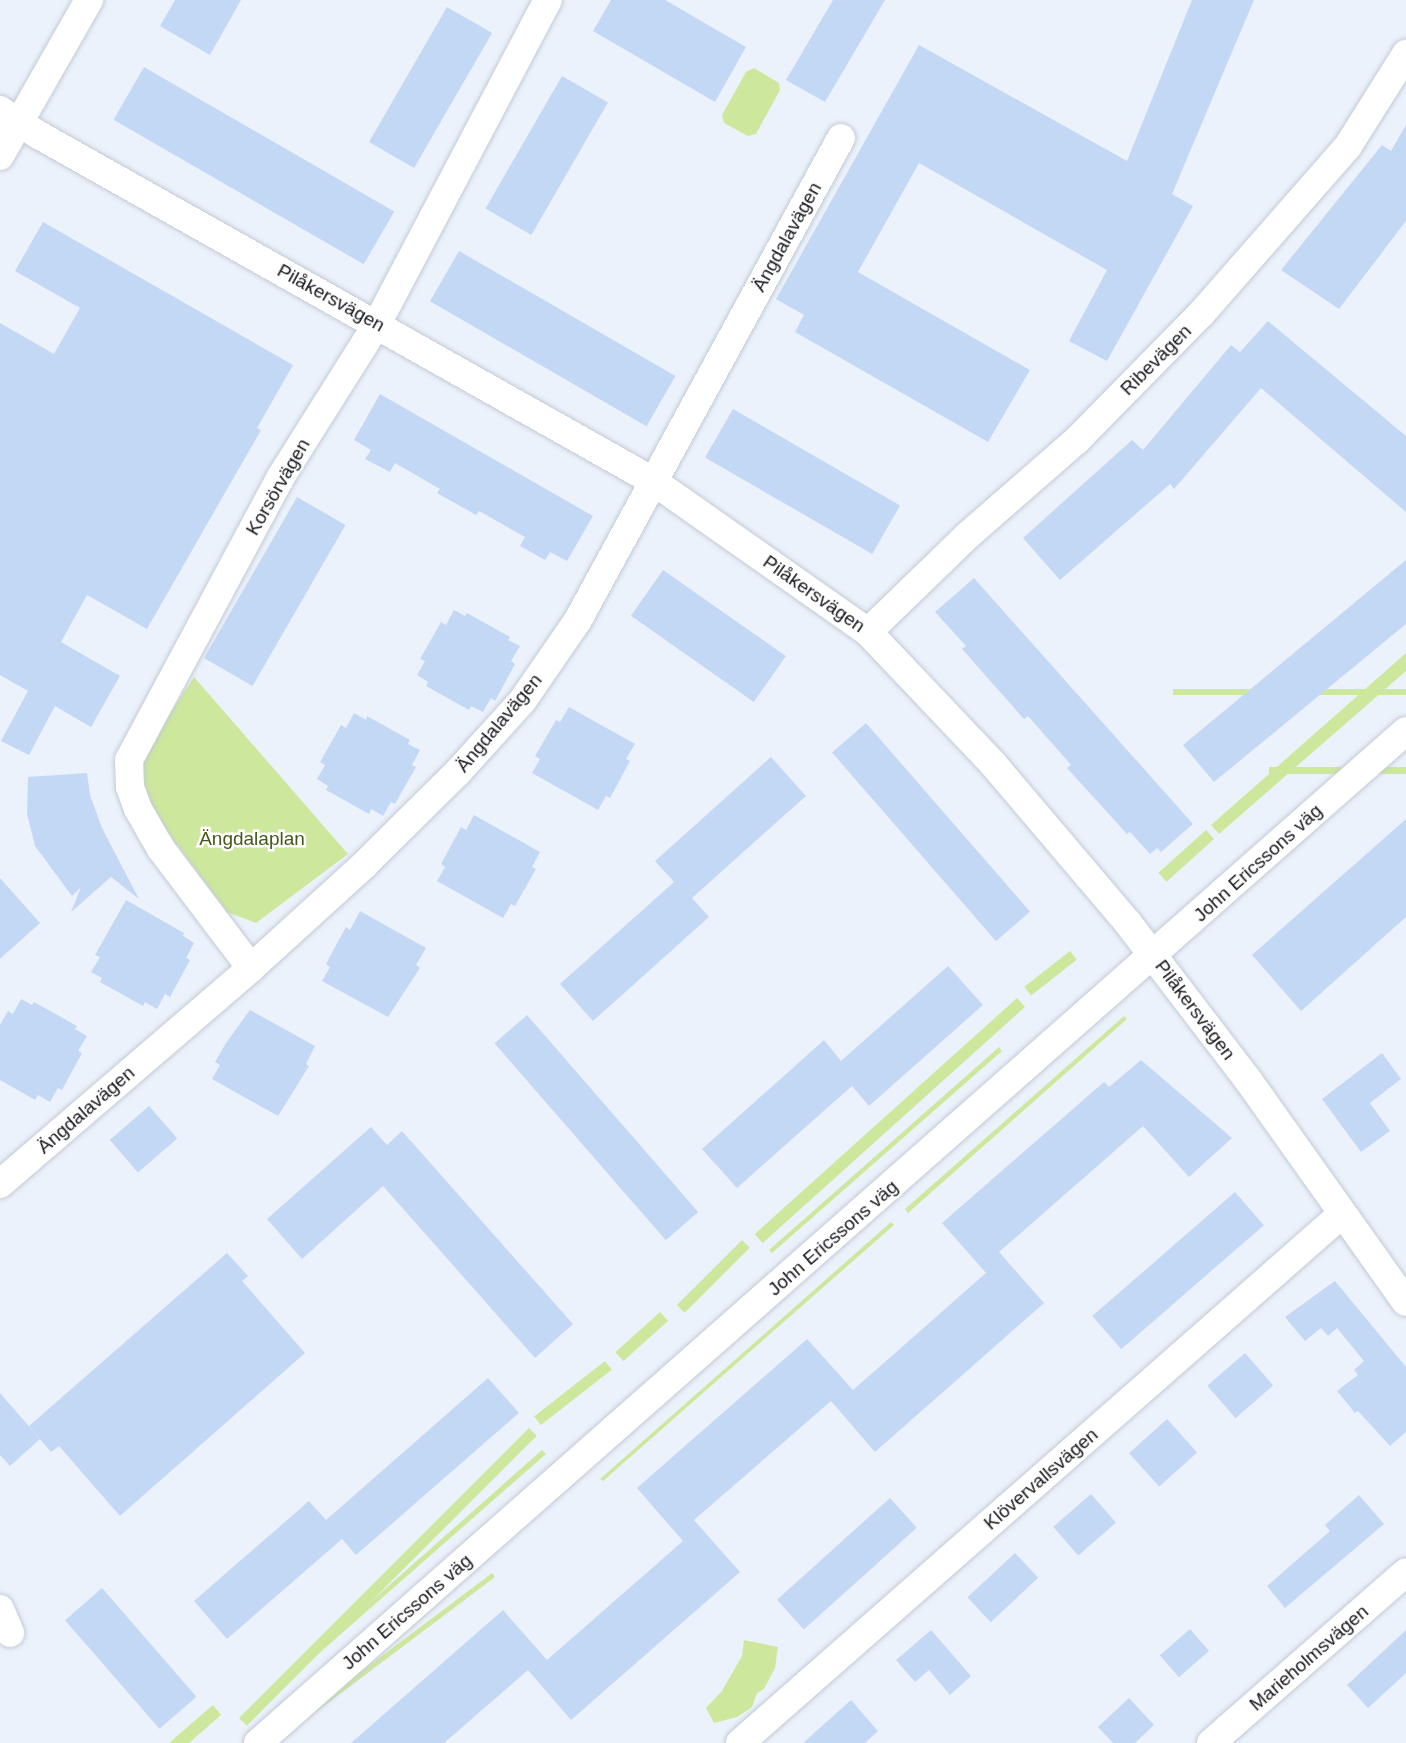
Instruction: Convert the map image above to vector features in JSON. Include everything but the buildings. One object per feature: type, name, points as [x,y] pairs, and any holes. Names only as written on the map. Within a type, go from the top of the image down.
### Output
[{"type":"street","points":[[0,156],[9,115],[89,0]]},
{"type":"street","name":"Korsörvägen","points":[[251,968],[160,849],[138,809],[130,787],[129,760],[282,475],[377,324],[548,0]]},
{"type":"street","name":"Ribevägen","points":[[868,632],[967,536],[1077,440],[1209,305],[1348,146],[1406,54]]},
{"type":"street","name":"Pilåkersvägen","points":[[9,115],[37,134],[653,481],[868,632],[994,765],[1153,955],[1248,1080],[1406,1302]]},
{"type":"street","name":"Ängdalavägen","points":[[0,1184],[251,968],[364,865],[458,772],[523,700],[578,620],[841,138]]},
{"type":"street","name":"John Ericssons väg","points":[[258,1743],[1406,731]]},
{"type":"street","name":"Klövervallsvägen","points":[[740,1743],[1342,1214]]},
{"type":"street","name":"Marieholmsvägen","points":[[1211,1743],[1406,1572]]},
{"type":"green space","points":[[754,68],[779,83],[780,90],[756,134],[748,136],[724,123],[722,115],[746,72]]},
{"type":"green space","points":[[1406,653],[1406,671],[1219,834],[1211,825]]},
{"type":"green space","name":"Ängdalaplan","points":[[194,677],[348,854],[256,923],[227,912],[141,796],[143,754]]},
{"type":"green space","points":[[1173,689],[1406,689],[1406,695],[1173,695]]},
{"type":"green space","points":[[1269,767],[1406,767],[1406,774],[1269,774]]},
{"type":"green space","points":[[1206,830],[1214,839],[1166,882],[1158,873]]},
{"type":"green space","points":[[1070,951],[1077,960],[1031,995],[1024,987]]},
{"type":"green space","points":[[1017,998],[1025,1007],[763,1243],[755,1234]]},
{"type":"green space","points":[[1124,1016],[1127,1019],[908,1213],[905,1209]]},
{"type":"green space","points":[[999,1047],[1002,1051],[772,1253],[769,1250]]},
{"type":"green space","points":[[891,1222],[894,1225],[603,1481],[600,1479]]},
{"type":"green space","points":[[742,1240],[750,1248],[685,1313],[677,1305]]},
{"type":"green space","points":[[660,1312],[668,1321],[623,1361],[615,1352]]},
{"type":"green space","points":[[605,1361],[612,1370],[541,1425],[534,1416]]},
{"type":"green space","points":[[529,1428],[537,1436],[247,1726],[239,1718]]},
{"type":"green space","points":[[542,1450],[546,1454],[292,1677],[289,1674]]},
{"type":"green space","points":[[492,1573],[495,1577],[290,1732],[287,1728]]},
{"type":"green space","points":[[744,1640],[778,1647],[775,1668],[764,1689],[757,1693],[752,1707],[737,1717],[714,1723],[706,1708],[722,1691],[742,1656]]},
{"type":"green space","points":[[213,1705],[221,1715],[189,1743],[169,1743]]}]
